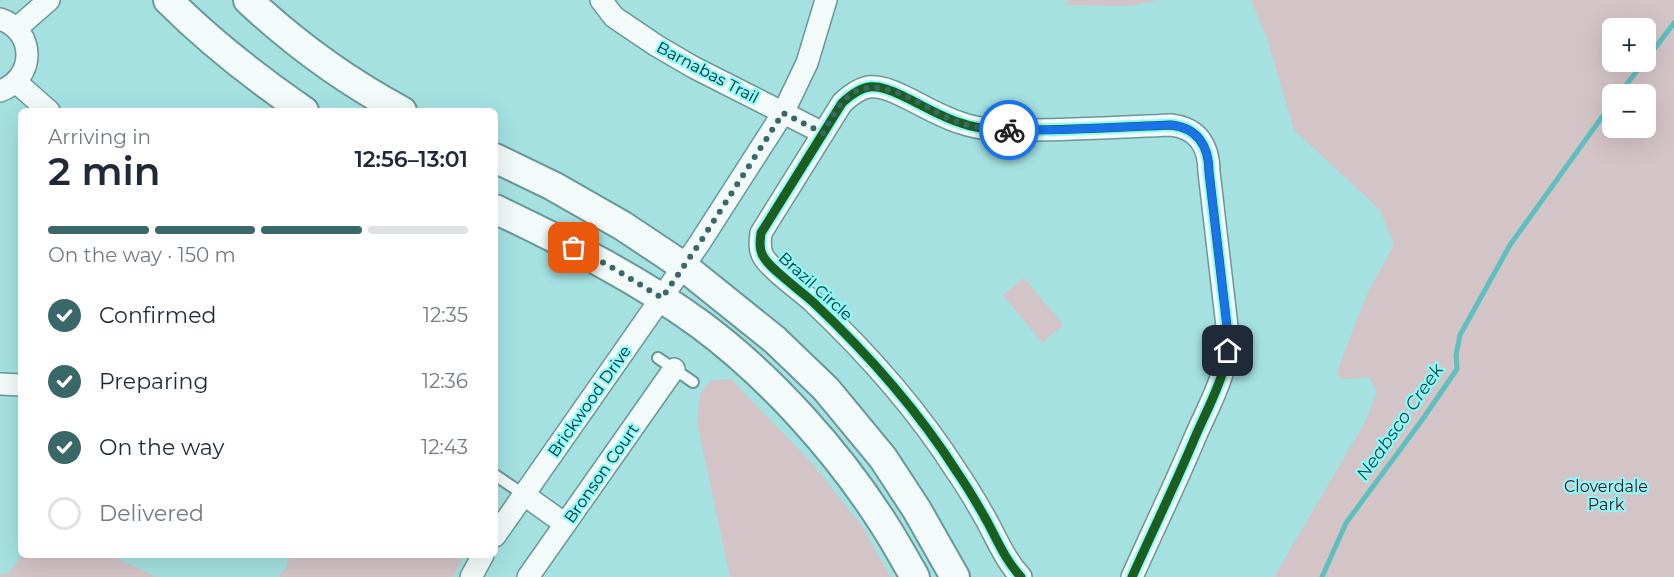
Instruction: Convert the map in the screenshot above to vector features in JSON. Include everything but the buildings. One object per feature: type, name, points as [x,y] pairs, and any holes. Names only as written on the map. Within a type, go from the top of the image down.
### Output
[{"type":"main road","points":[[168,0],[226,52],[269,87],[300,108]]},
{"type":"main road","points":[[248,0],[322,60],[356,84],[397,108]]},
{"type":"main road","points":[[498,159],[553,186],[623,226],[683,266],[775,340],[826,389],[883,458],[956,577]]},
{"type":"main road","points":[[498,210],[608,265],[662,298],[702,326],[747,363],[791,405],[830,451],[884,525],[915,577]]},
{"type":"street","points":[[44,108],[8,87],[23,73],[27,62],[27,50],[24,38],[8,24],[49,0]]},
{"type":"street","name":"Barnabas Trail","points":[[601,0],[614,16],[657,46],[693,67],[823,133]]},
{"type":"street","name":"Brickwood Drive","points":[[498,532],[662,298],[783,113],[807,63],[826,0]]},
{"type":"street","name":"Brazil Circle","points":[[1021,577],[1011,567],[956,470],[886,376],[845,332],[768,264],[762,255],[761,233],[842,103],[852,93],[864,88],[878,86],[891,89],[940,115],[963,124],[993,130],[1171,125],[1189,129],[1205,146],[1209,159],[1228,351],[1224,370],[1132,577]]},
{"type":"street","name":"Bronson Court","points":[[528,577],[565,524],[666,363]]},
{"type":"street","points":[[0,384],[18,385]]},
{"type":"street","points":[[523,494],[565,524]]},
{"type":"street","points":[[471,577],[481,558]]},
{"type":"lane","points":[[666,363],[693,382]]},
{"type":"lane","points":[[498,477],[523,494]]},
{"type":"green space","points":[[1070,0],[1161,0],[1129,6],[1064,5]]},
{"type":"green space","name":"Cloverdale Park","points":[[1251,0],[1674,0],[1674,577],[1274,577],[1364,424],[1377,393],[1369,377],[1337,378],[1340,363],[1368,292],[1394,245],[1380,210],[1294,130],[1268,41]]},
{"type":"green space","points":[[1024,278],[1063,325],[1042,343],[1003,295]]},
{"type":"green space","points":[[731,379],[811,462],[862,526],[891,577],[730,577],[697,422],[700,394],[711,380]]},
{"type":"green space","points":[[20,558],[116,558],[156,577],[0,577],[0,575],[9,573]]},
{"type":"green space","points":[[288,558],[462,558],[453,577],[278,577],[287,567]]},
{"type":"waterway","name":"Neabsco Creek","points":[[1656,47],[1674,23]]},
{"type":"waterway","name":"Neabsco Creek","points":[[1627,84],[1636,72]]},
{"type":"waterway","name":"Neabsco Creek","points":[[1322,577],[1346,523],[1457,369],[1456,355],[1460,335],[1510,245],[1602,117]]},
{"type":"cycle path","points":[[1021,577],[1007,558],[961,478],[908,404],[853,341],[813,302],[772,267],[762,253],[761,233],[842,103],[864,88],[886,89],[946,118],[986,129],[1047,130],[1171,125],[1195,134],[1204,146],[1207,154],[1228,335],[1225,361],[1213,399],[1132,577]]},
{"type":"way so far","points":[[574,248],[608,265],[662,298],[783,113],[823,133],[842,103],[852,93],[864,88],[878,86],[891,89],[940,115],[963,124],[993,130],[1009,130]]},
{"type":"route","points":[[1009,130],[1171,125],[1189,129],[1197,136],[1205,146],[1209,159],[1228,351]]}]
